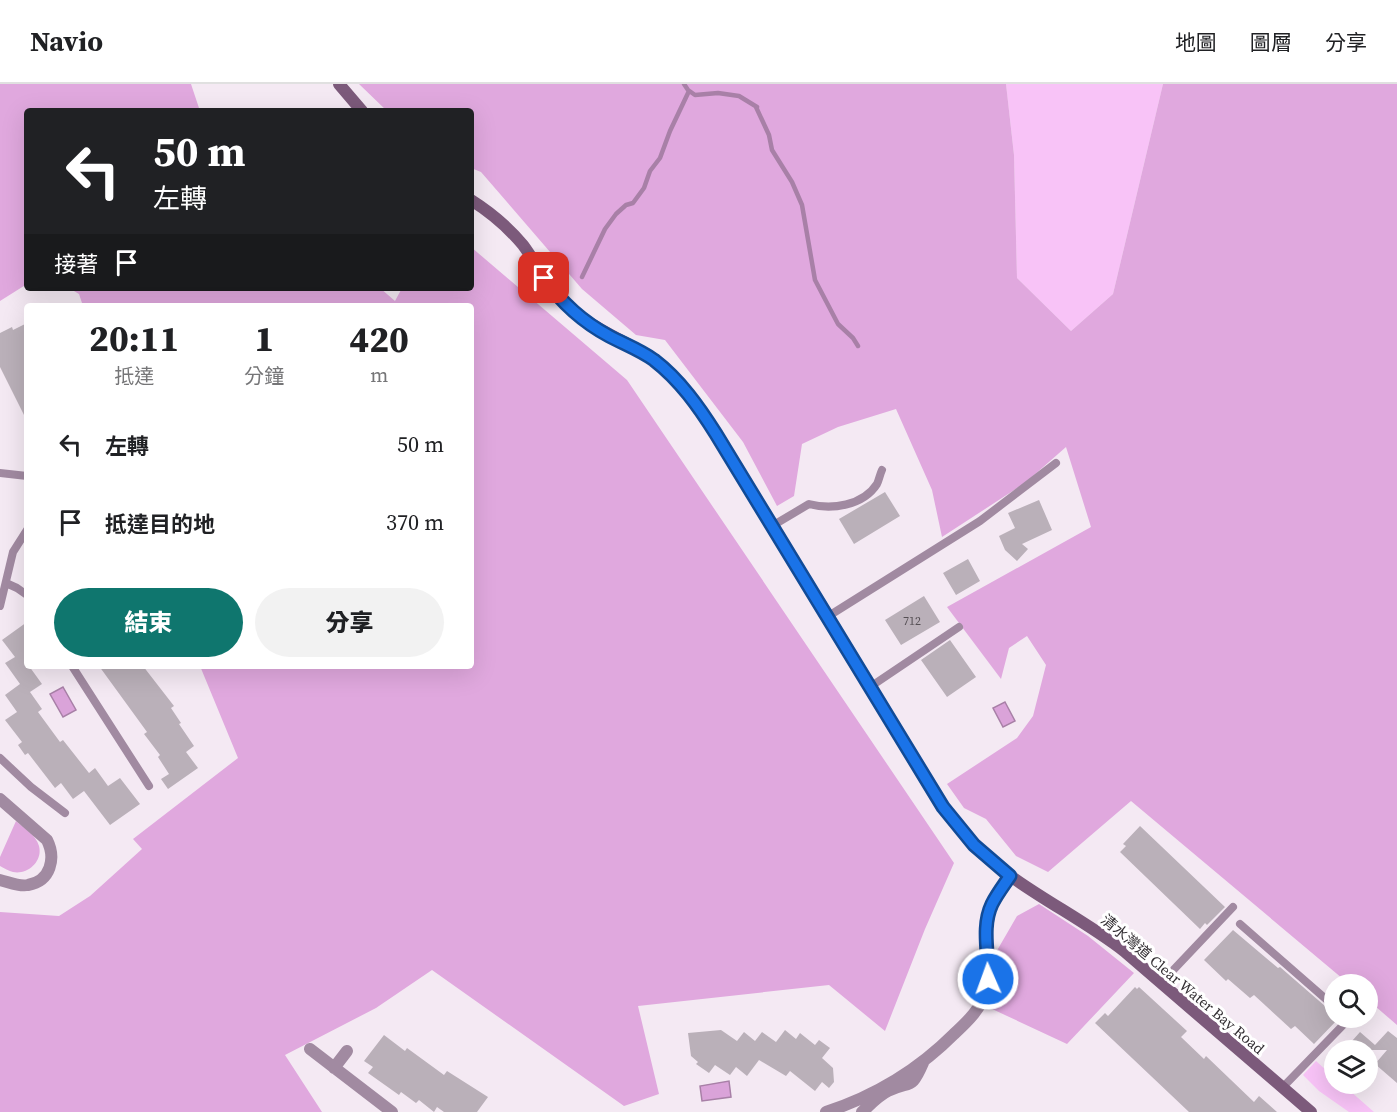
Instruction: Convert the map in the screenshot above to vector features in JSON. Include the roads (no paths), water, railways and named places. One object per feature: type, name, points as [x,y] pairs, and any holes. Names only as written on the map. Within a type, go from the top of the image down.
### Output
[{"type":"main road","points":[[339,84],[359,108]]},
{"type":"main road","name":"清水灣道 Clear Water Bay Road","points":[[474,202],[513,234],[554,291],[575,313],[601,332],[654,360],[679,383],[705,417],[931,788],[954,822],[979,850],[1010,876],[1108,938],[1311,1112]]},
{"type":"street","points":[[0,799],[47,840],[52,858],[50,868],[38,882],[19,885],[0,880]]},
{"type":"street","points":[[826,1112],[873,1093],[924,1062],[965,1023],[979,1006],[988,979],[986,933],[988,914],[991,905],[1010,876]]},
{"type":"street","points":[[310,1049],[392,1112]]},
{"type":"street","points":[[334,1068],[347,1051]]},
{"type":"street","points":[[862,1112],[889,1090],[907,1086],[916,1078],[924,1062]]},
{"type":"lane","points":[[827,617],[980,521],[1056,464]]},
{"type":"lane","points":[[772,526],[809,504],[825,508],[840,507],[856,501],[877,484],[882,470]]},
{"type":"lane","points":[[0,472],[24,476]]},
{"type":"lane","points":[[0,606],[10,562],[17,543],[24,534]]},
{"type":"lane","points":[[6,583],[24,593]]},
{"type":"lane","points":[[870,687],[959,627]]},
{"type":"lane","points":[[74,669],[149,786]]},
{"type":"lane","points":[[0,758],[31,788],[65,813]]},
{"type":"lane","points":[[1161,982],[1233,907]]},
{"type":"lane","points":[[1240,924],[1324,997]]},
{"type":"lane","points":[[1283,1087],[1340,1028]]},
{"type":"waterway","points":[[684,84],[695,95],[718,93],[739,96],[757,107]]},
{"type":"waterway","points":[[582,277],[605,229],[616,214],[626,205],[633,203],[644,188],[650,171],[660,158],[689,91]]},
{"type":"waterway","points":[[756,107],[769,135],[772,150],[792,182],[802,205],[815,280],[838,324],[858,346]]}]
